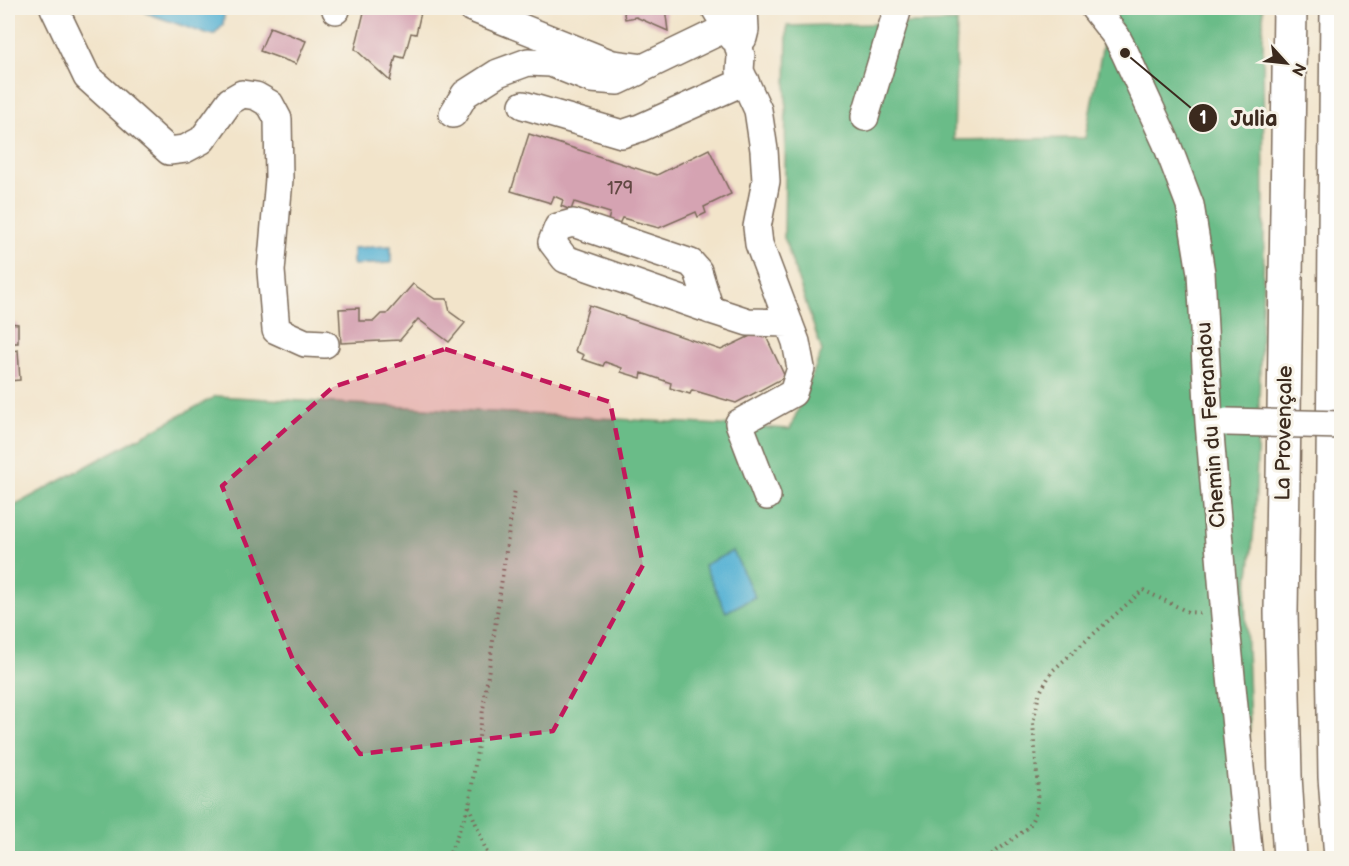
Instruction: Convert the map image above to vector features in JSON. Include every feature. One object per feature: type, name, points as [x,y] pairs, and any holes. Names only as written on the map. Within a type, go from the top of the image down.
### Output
[{"type":"highway","name":"La Provençale","points":[[1290,8],[1281,613],[1285,776],[1290,858]]},
{"type":"highway","points":[[1337,8],[1332,578],[1335,777],[1341,858]]},
{"type":"street","points":[[54,8],[87,77],[169,151],[185,150],[202,140],[230,102],[242,94],[256,96],[270,104],[278,119],[279,179],[271,271],[276,330],[305,343],[325,344]]},
{"type":"street","points":[[472,8],[612,64],[643,68]]},
{"type":"street","points":[[726,25],[743,38],[744,8]]},
{"type":"street","points":[[865,117],[898,8]]},
{"type":"street","name":"Chemin du Ferrandou","points":[[1094,8],[1116,36],[1166,142],[1190,205],[1201,273],[1218,422],[1225,616],[1249,858]]},
{"type":"street","points":[[1116,36],[1122,8]]},
{"type":"street","points":[[453,114],[465,94],[498,73],[528,62],[551,63],[591,79],[618,81],[726,25]]},
{"type":"street","points":[[726,25],[741,56],[740,71],[758,110],[766,181],[757,227],[759,244],[796,342],[801,368],[793,393],[739,423],[767,496]]},
{"type":"street","points":[[523,105],[622,134],[745,81]]},
{"type":"street","points":[[710,310],[698,270],[691,263],[573,223],[558,227],[552,242],[565,259],[710,310],[748,322],[789,323]]},
{"type":"street","points":[[1218,422],[1341,425]]},
{"type":"path","points":[[448,858],[469,806],[515,489]]},
{"type":"path","points":[[987,858],[1029,826],[1036,811],[1038,789],[1033,723],[1039,694],[1052,671],[1143,590],[1188,612],[1225,616]]},
{"type":"path","points":[[469,806],[489,858]]},
{"type":"highlighted area","points":[[445,349],[610,402],[643,565],[553,731],[360,754],[293,660],[222,486],[333,387]]},
{"type":"green space","points":[[1110,8],[1263,8],[1264,251],[1255,518],[1245,599],[1250,725],[1235,858],[8,858],[8,509],[216,396],[790,429],[822,351],[784,238],[787,26],[957,22],[954,140],[1085,138]]},
{"type":"water","points":[[143,8],[225,8],[223,25],[215,34],[206,34],[146,13]]},
{"type":"water","points":[[391,246],[391,263],[353,265],[353,248]]},
{"type":"water","points":[[733,551],[755,597],[726,612],[704,565]]},
{"type":"building","points":[[365,8],[422,8],[416,34],[411,33],[404,58],[396,56],[390,81],[355,49]]},
{"type":"building","points":[[626,8],[665,8],[668,31],[636,17],[625,19]]},
{"type":"building","points":[[270,27],[306,41],[296,64],[260,51]]},
{"type":"building","points":[[529,134],[657,175],[709,149],[731,194],[704,207],[706,213],[698,217],[696,212],[659,228],[622,218],[619,224],[608,221],[610,213],[574,202],[571,210],[561,206],[563,200],[554,196],[551,203],[511,191]]},
{"type":"building","points":[[413,284],[435,299],[447,299],[450,312],[465,323],[449,342],[418,319],[400,340],[341,343],[339,309],[359,308],[359,321],[374,321],[381,314],[387,314]]},
{"type":"building","points":[[589,305],[721,350],[763,330],[785,377],[736,403],[692,390],[690,394],[670,388],[671,383],[642,373],[641,378],[621,372],[622,368],[605,362],[603,366],[582,359],[584,355],[575,351]]},
{"type":"building","points":[[8,323],[18,324],[18,343],[8,343]]},
{"type":"building","points":[[18,350],[20,380],[8,381],[8,352]]},
{"type":"place","name":"Julia","points":[[1125,53]]}]
